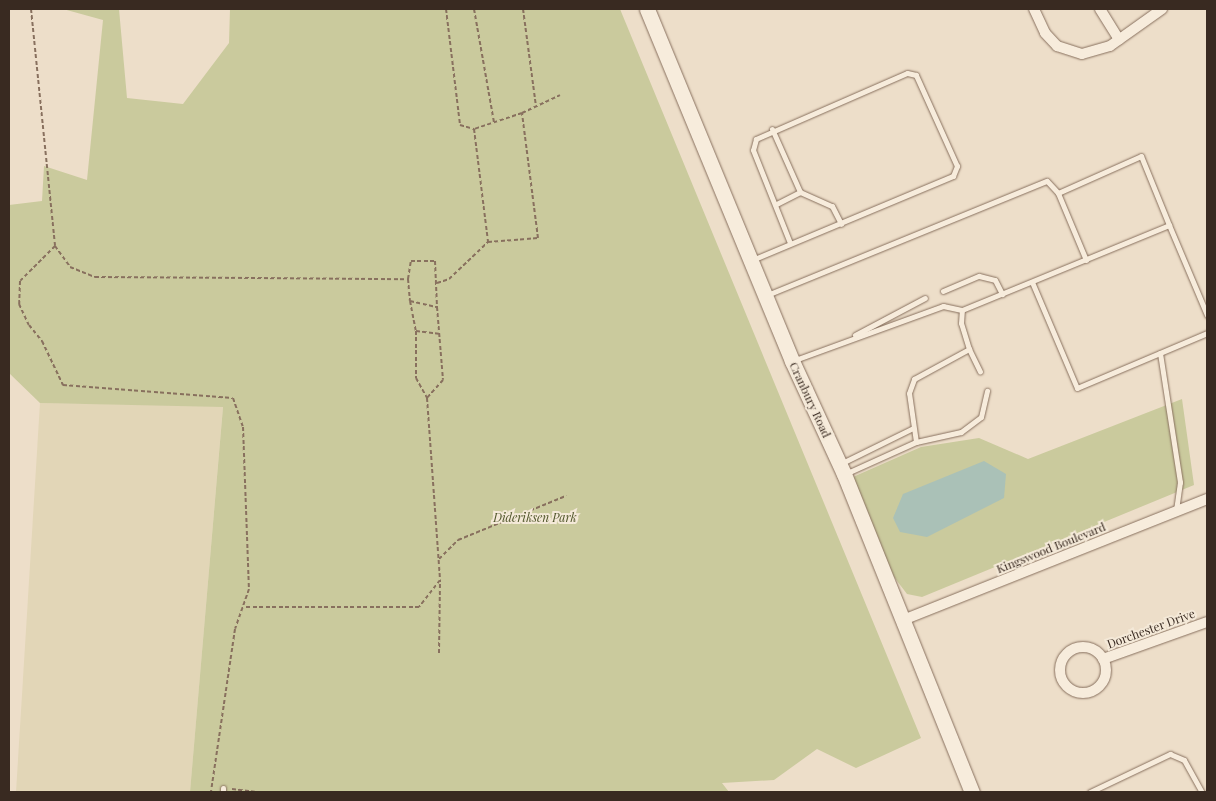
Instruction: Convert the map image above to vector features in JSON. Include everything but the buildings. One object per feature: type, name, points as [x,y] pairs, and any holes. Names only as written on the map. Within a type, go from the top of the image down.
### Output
[{"type":"main road","name":"Cranbury Road","points":[[647,9],[792,361],[842,469],[972,792]]},
{"type":"street","points":[[1034,9],[1045,33],[1063,50],[1092,54],[1119,40],[1162,9]]},
{"type":"street","points":[[1100,9],[1119,40]]},
{"type":"street","name":"Kingswood Boulevard","points":[[903,620],[1207,499]]},
{"type":"street","name":"Dorchester Drive","points":[[1103,659],[1207,622]]},
{"type":"street","points":[[1088,648],[1103,659],[1105,675],[1092,691],[1078,693],[1062,679],[1063,658],[1074,649],[1088,648]]},
{"type":"lane","points":[[750,260],[948,179],[956,171],[921,79],[907,73],[772,129],[752,145],[790,243]]},
{"type":"lane","points":[[772,129],[800,192],[832,206],[841,224]]},
{"type":"lane","points":[[1058,192],[1141,156],[1207,314]]},
{"type":"lane","points":[[765,296],[1047,181],[1058,192],[1086,260]]},
{"type":"lane","points":[[776,204],[800,192]]},
{"type":"lane","points":[[853,336],[876,333],[943,306],[962,310],[1169,225]]},
{"type":"lane","points":[[943,291],[979,276],[995,280],[1002,294]]},
{"type":"lane","points":[[1032,282],[1077,388],[1207,333]]},
{"type":"lane","points":[[792,361],[853,336],[925,298]]},
{"type":"lane","points":[[962,310],[962,329],[969,350],[980,372]]},
{"type":"lane","points":[[916,442],[909,393],[914,379],[969,350]]},
{"type":"lane","points":[[1160,353],[1180,482],[1176,512]]},
{"type":"lane","points":[[842,469],[916,442],[972,426],[987,404],[987,390]]},
{"type":"lane","points":[[842,469],[913,428]]},
{"type":"lane","points":[[1090,792],[1170,754],[1184,760],[1202,792]]},
{"type":"path","points":[[30,9],[55,246],[70,266],[94,276],[408,279]]},
{"type":"path","points":[[446,9],[460,125],[474,129],[522,113],[560,94]]},
{"type":"path","points":[[474,9],[494,122]]},
{"type":"path","points":[[522,9],[536,106]]},
{"type":"path","points":[[437,283],[449,279],[488,242],[538,238],[522,113]]},
{"type":"path","points":[[474,129],[488,242]]},
{"type":"path","points":[[55,246],[20,281],[19,304],[62,385],[233,398],[243,427],[249,589],[235,629],[211,792]]},
{"type":"path","points":[[427,398],[443,380],[435,261],[411,261],[408,279],[416,331],[416,378],[427,398],[439,559],[439,653]]},
{"type":"path","points":[[410,301],[437,307]]},
{"type":"path","points":[[416,331],[439,334]]},
{"type":"path","points":[[439,559],[458,540],[566,496]]},
{"type":"path","points":[[243,607],[419,607],[440,580]]},
{"type":"path","points":[[212,787],[223,790],[255,792]]},
{"type":"shaded area","points":[[40,403],[223,406],[190,792],[16,792]]},
{"type":"shaded area","points":[[984,461],[1006,474],[1004,498],[927,537],[900,532],[893,518],[903,494]]},
{"type":"green space","name":"Dideriksen Park","points":[[63,9],[119,9],[127,98],[183,104],[229,43],[230,9],[620,9],[921,738],[856,768],[817,749],[774,780],[722,783],[729,792],[190,792],[223,407],[40,403],[9,373],[9,205],[42,201],[44,166],[87,180],[103,20]]},
{"type":"green space","points":[[1182,399],[1194,485],[922,597],[907,594],[891,573],[853,477],[921,447],[979,438],[1028,459]]}]
